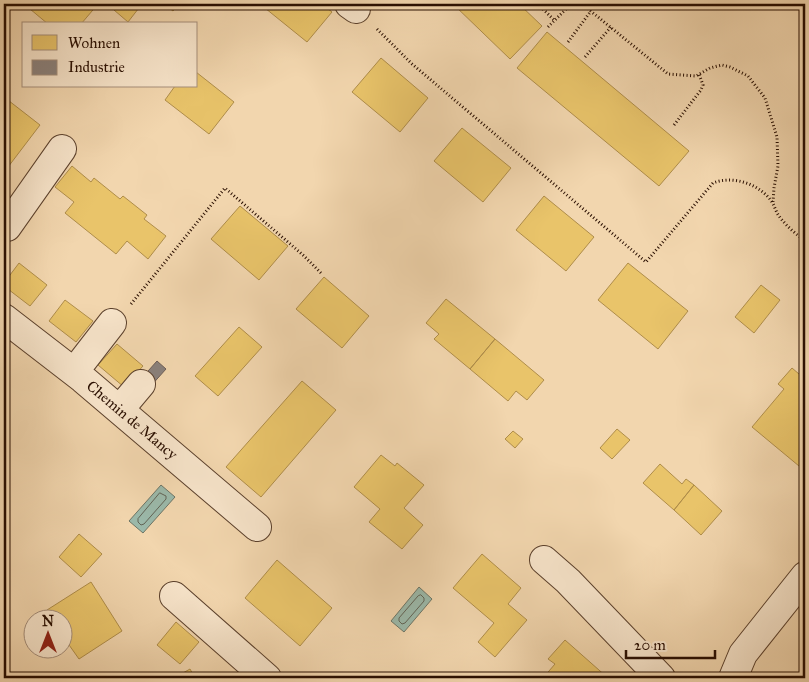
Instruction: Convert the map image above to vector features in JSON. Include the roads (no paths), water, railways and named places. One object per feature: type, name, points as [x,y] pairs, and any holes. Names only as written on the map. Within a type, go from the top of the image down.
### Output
[{"type":"street","points":[[4,224],[7,227],[62,149]]},
{"type":"street","name":"Chemin de Mancy","points":[[4,318],[74,372],[257,527]]},
{"type":"street","points":[[74,372],[112,323]]},
{"type":"street","points":[[120,410],[141,384]]},
{"type":"street","points":[[544,560],[568,581],[661,678]]},
{"type":"street","points":[[733,678],[743,654],[805,576]]},
{"type":"street","points":[[174,596],[267,678]]},
{"type":"water","points":[[161,485],[175,497],[143,533],[129,521]]},
{"type":"water","points":[[419,587],[432,599],[404,632],[391,621]]}]
